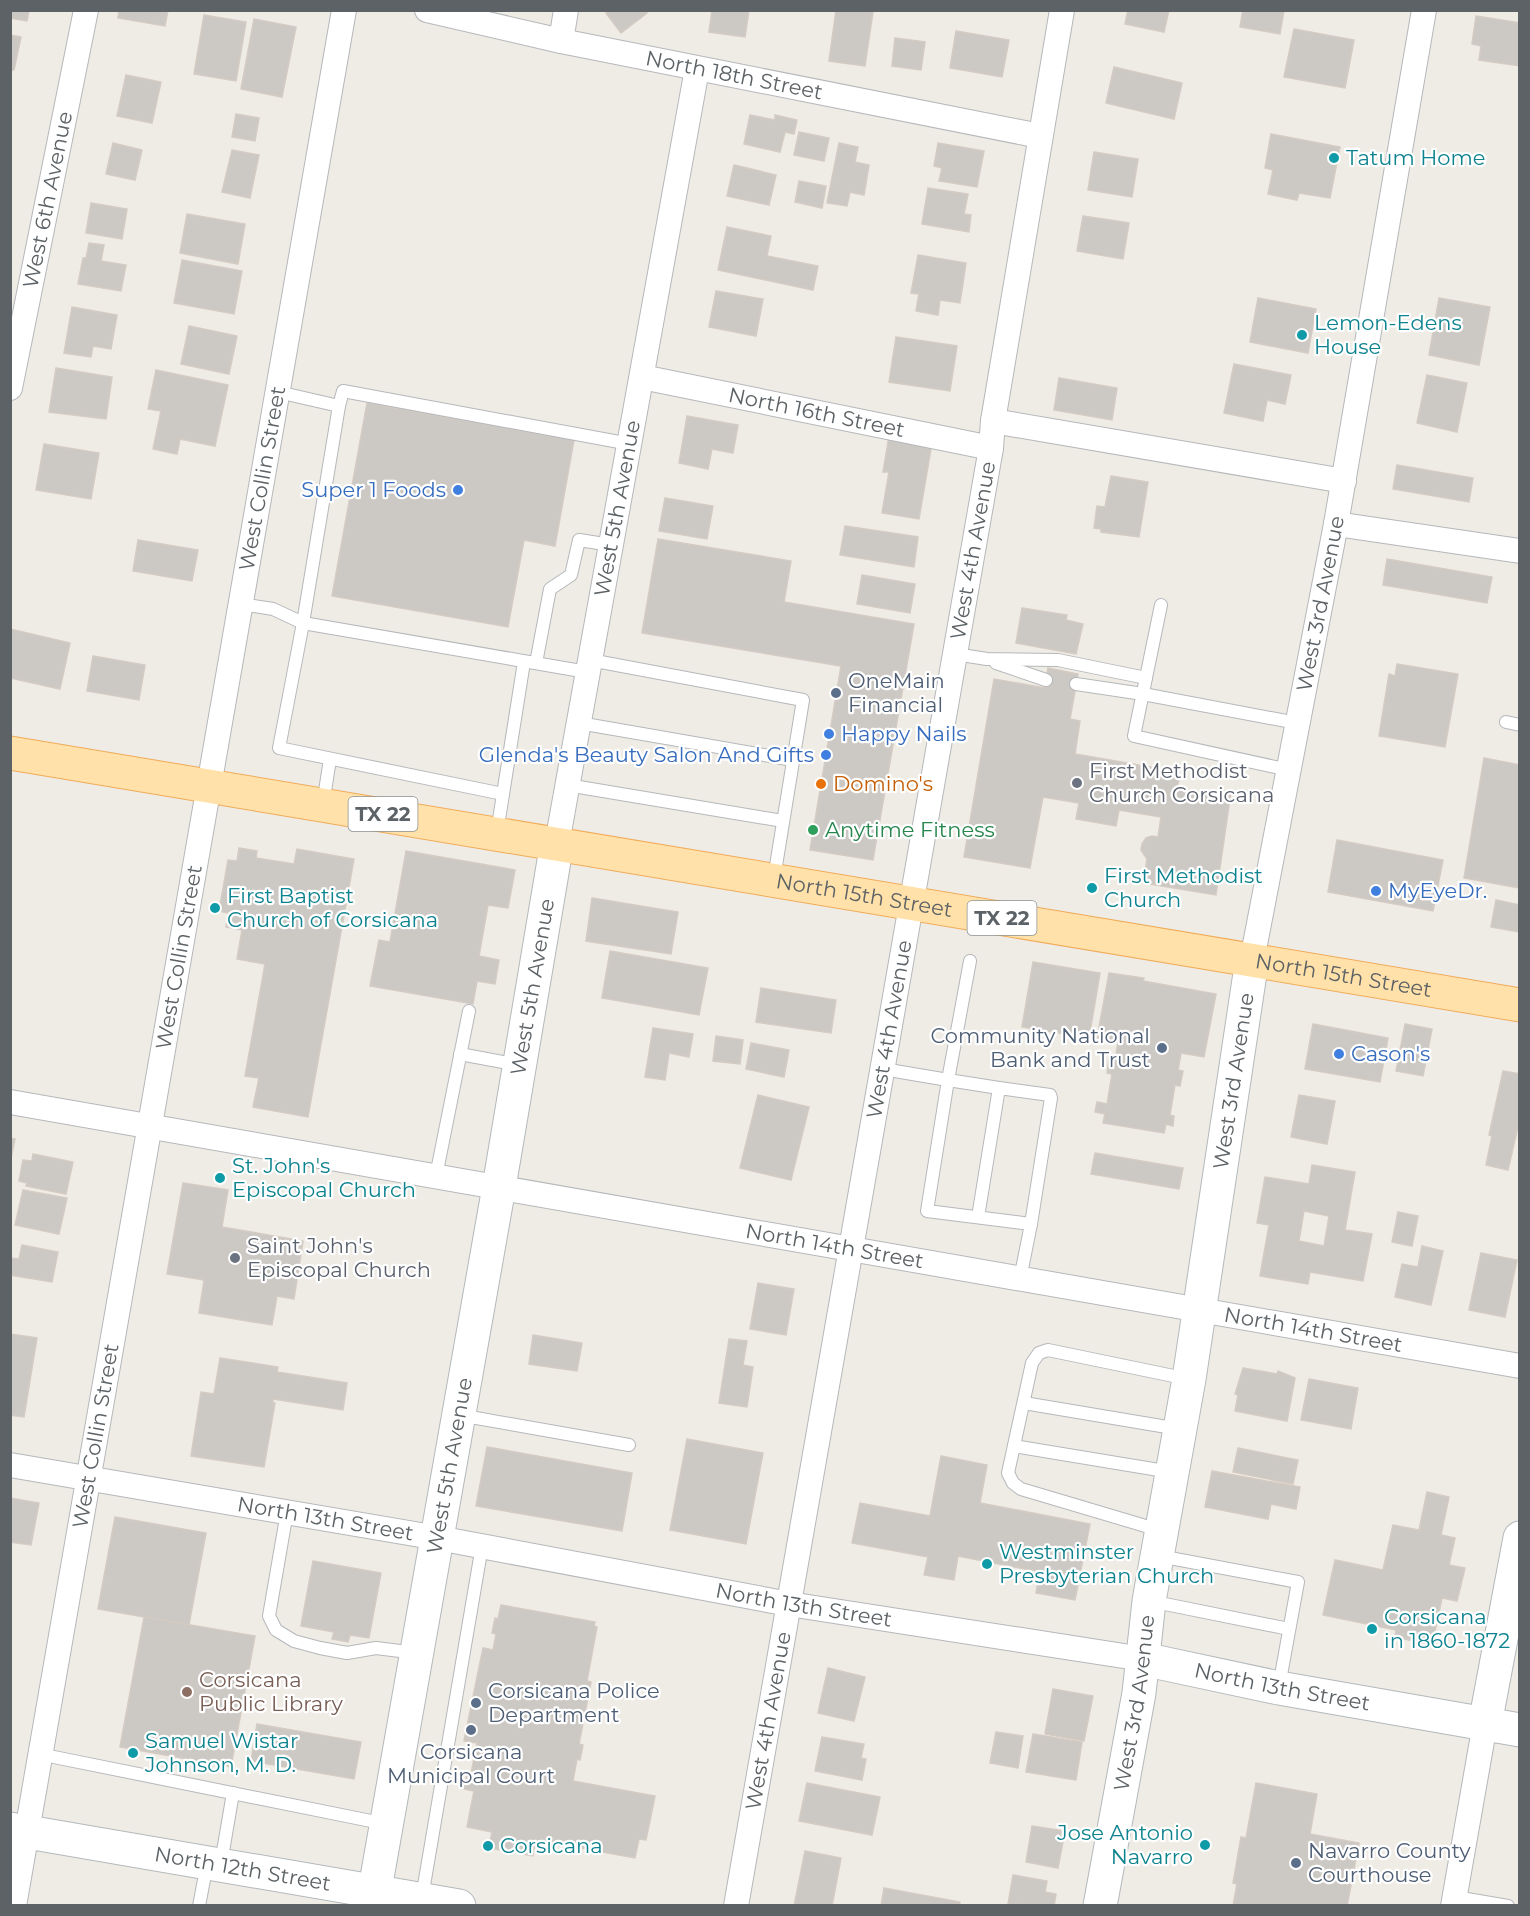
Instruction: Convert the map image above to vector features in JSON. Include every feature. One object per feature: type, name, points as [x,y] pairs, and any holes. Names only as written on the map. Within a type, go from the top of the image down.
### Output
[{"type":"main road","name":"TX 22","points":[[10,753],[209,785]]},
{"type":"main road","name":"North 15th Street","points":[[209,785],[1520,1005]]},
{"type":"street","name":"West 6th Avenue","points":[[10,388],[13,359],[86,10]]},
{"type":"street","name":"West Collin Street","points":[[14,1905],[18,1830],[39,1754],[344,10]]},
{"type":"street","name":"North 18th Street","points":[[427,10],[697,69],[1041,136]]},
{"type":"street","points":[[561,41],[566,10]]},
{"type":"street","name":"West 4th Avenue","points":[[736,1905],[913,903],[991,448],[993,421],[1062,10]]},
{"type":"street","name":"West 3rd Avenue","points":[[1100,1905],[1137,1704],[1149,1601],[1181,1430],[1252,960],[1344,481],[1424,10]]},
{"type":"street","name":"West 5th Avenue","points":[[374,1898],[500,1188],[567,785],[697,69]]},
{"type":"street","name":"North 16th Street","points":[[642,377],[991,448]]},
{"type":"street","points":[[993,421],[1344,481]]},
{"type":"street","points":[[1336,524],[1520,551]]},
{"type":"street","name":"North 14th Street","points":[[10,1102],[1520,1366]]},
{"type":"street","name":"North 13th Street","points":[[10,1465],[438,1538],[789,1604],[1143,1659],[1279,1688],[1520,1730]]},
{"type":"street","points":[[1454,1901],[1520,1538]]},
{"type":"street","name":"North 12th Street","points":[[18,1830],[214,1864],[374,1898],[422,1899],[459,1905]]},
{"type":"lane","points":[[503,794],[279,748],[343,391],[630,444]]},
{"type":"lane","points":[[278,392],[339,406]]},
{"type":"lane","points":[[497,833],[530,663],[550,589],[571,575],[579,540],[611,545]]},
{"type":"lane","points":[[241,604],[273,609],[303,623],[530,663],[589,666],[803,700],[774,879]]},
{"type":"lane","points":[[1161,605],[1134,736],[1289,770]]},
{"type":"lane","points":[[955,654],[987,659],[1058,660],[1146,678]]},
{"type":"lane","points":[[987,659],[1046,680]]},
{"type":"lane","points":[[1076,684],[1298,723]]},
{"type":"lane","points":[[1506,722],[1520,725]]},
{"type":"lane","points":[[579,723],[793,760]]},
{"type":"lane","points":[[323,804],[330,759]]},
{"type":"lane","points":[[567,785],[783,821]]},
{"type":"lane","points":[[970,961],[927,1210],[1031,1224]]},
{"type":"lane","points":[[436,1176],[469,1011]]},
{"type":"lane","points":[[460,1054],[520,1065]]},
{"type":"lane","points":[[883,1068],[1050,1095],[1031,1224],[1020,1279]]},
{"type":"lane","points":[[978,1217],[999,1088]]},
{"type":"lane","points":[[1189,1379],[1048,1350],[1039,1353],[1032,1363],[1008,1473],[1013,1483],[1021,1489],[1160,1543],[1298,1582],[1279,1688]]},
{"type":"lane","points":[[1024,1403],[1181,1430]]},
{"type":"lane","points":[[459,1415],[629,1445]]},
{"type":"lane","points":[[1014,1446],[1172,1472]]},
{"type":"lane","points":[[287,1512],[269,1616],[276,1630],[294,1641],[347,1653],[376,1648],[417,1653]]},
{"type":"lane","points":[[422,1899],[482,1546]]},
{"type":"lane","points":[[1149,1601],[1289,1629]]},
{"type":"lane","points":[[39,1754],[387,1824]]},
{"type":"lane","points":[[199,1905],[214,1864],[233,1793]]},
{"type":"lane","points":[[1454,1901],[1508,1905]]},
{"type":"building","points":[[10,10],[29,10],[27,21],[10,18]]},
{"type":"building","points":[[119,10],[168,10],[165,26],[118,18]]},
{"type":"building","points":[[609,10],[644,10],[647,13],[621,33],[606,13]]},
{"type":"building","points":[[712,10],[749,10],[745,37],[709,32]]},
{"type":"building","points":[[836,10],[873,12],[865,66],[829,61]]},
{"type":"building","points":[[1128,10],[1169,10],[1164,32],[1125,24]]},
{"type":"building","points":[[1243,10],[1284,10],[1280,34],[1240,27]]},
{"type":"building","points":[[204,15],[246,22],[236,81],[194,74]]},
{"type":"building","points":[[1476,16],[1520,23],[1520,66],[1479,60],[1481,46],[1472,44]]},
{"type":"building","points":[[254,19],[296,27],[282,97],[241,89]]},
{"type":"building","points":[[1294,29],[1354,40],[1345,88],[1284,77]]},
{"type":"building","points":[[956,31],[1009,40],[1002,77],[950,68]]},
{"type":"building","points":[[10,35],[21,37],[14,70],[10,70]]},
{"type":"building","points":[[895,38],[925,42],[921,70],[892,66]]},
{"type":"building","points":[[1114,67],[1182,83],[1174,119],[1106,103]]},
{"type":"building","points":[[126,75],[161,82],[152,123],[117,116]]},
{"type":"building","points":[[236,114],[259,118],[255,141],[232,137]]},
{"type":"building","points":[[750,115],[775,120],[775,115],[797,120],[794,134],[785,132],[780,152],[744,144]]},
{"type":"building","points":[[799,132],[829,138],[824,161],[794,155]]},
{"type":"building","points":[[1271,134],[1340,147],[1330,198],[1299,193],[1297,200],[1268,194],[1273,170],[1265,168]]},
{"type":"building","points":[[113,143],[142,150],[135,180],[106,174]]},
{"type":"building","points":[[839,143],[858,147],[855,162],[869,165],[864,195],[850,192],[847,206],[827,203]]},
{"type":"building","points":[[938,143],[984,151],[977,187],[939,181],[942,168],[934,166]]},
{"type":"building","points":[[232,150],[259,155],[250,198],[222,192]]},
{"type":"building","points":[[1094,152],[1138,159],[1132,197],[1088,190]]},
{"type":"building","points":[[734,165],[776,175],[769,205],[727,196]]},
{"type":"building","points":[[799,181],[826,186],[822,208],[795,202]]},
{"type":"building","points":[[928,188],[968,194],[964,214],[971,215],[969,232],[922,224]]},
{"type":"building","points":[[91,203],[127,209],[122,239],[86,233]]},
{"type":"building","points":[[187,214],[245,224],[238,264],[180,253]]},
{"type":"building","points":[[1083,216],[1129,223],[1123,259],[1077,251]]},
{"type":"building","points":[[727,227],[771,236],[767,256],[818,266],[813,290],[718,270]]},
{"type":"building","points":[[89,243],[104,245],[101,261],[126,265],[121,291],[78,284],[83,258],[86,258]]},
{"type":"building","points":[[918,255],[966,263],[960,303],[940,300],[938,315],[916,311],[919,294],[911,293]]},
{"type":"building","points":[[182,260],[242,271],[234,314],[174,303]]},
{"type":"building","points":[[716,291],[763,299],[756,336],[709,327]]},
{"type":"building","points":[[1258,298],[1316,309],[1308,353],[1250,342]]},
{"type":"building","points":[[1439,298],[1490,307],[1479,365],[1429,355]]},
{"type":"building","points":[[72,307],[117,315],[111,349],[93,346],[91,357],[64,353]]},
{"type":"building","points":[[189,326],[237,336],[229,374],[181,364]]},
{"type":"building","points":[[896,337],[957,346],[950,391],[889,382]]},
{"type":"building","points":[[1234,364],[1291,375],[1285,404],[1267,400],[1263,421],[1224,413]]},
{"type":"building","points":[[56,368],[112,377],[106,419],[49,412]]},
{"type":"building","points":[[156,370],[228,385],[215,446],[180,439],[177,454],[153,449],[161,411],[148,409]]},
{"type":"building","points":[[1427,375],[1467,383],[1457,432],[1417,423]]},
{"type":"building","points":[[1059,378],[1117,388],[1112,420],[1054,410]]},
{"type":"building","name":"Super 1 Foods","points":[[367,403],[574,440],[555,546],[524,540],[508,627],[332,596]]},
{"type":"building","points":[[687,416],[738,425],[733,453],[712,449],[708,469],[679,463]]},
{"type":"building","points":[[889,436],[932,443],[919,519],[882,513],[889,472],[883,472]]},
{"type":"building","points":[[44,444],[99,453],[91,499],[36,490]]},
{"type":"building","points":[[1397,465],[1473,478],[1469,502],[1393,489]]},
{"type":"building","points":[[1111,476],[1148,482],[1139,537],[1101,532],[1101,529],[1094,528],[1097,506],[1105,507]]},
{"type":"building","points":[[665,498],[713,506],[707,539],[659,531]]},
{"type":"building","points":[[845,526],[918,537],[914,567],[840,555]]},
{"type":"building","points":[[658,539],[791,561],[784,602],[914,624],[873,860],[810,850],[841,666],[642,633]]},
{"type":"building","points":[[138,540],[198,550],[192,581],[133,571]]},
{"type":"building","points":[[1387,559],[1492,577],[1487,603],[1383,585]]},
{"type":"building","points":[[862,575],[915,584],[910,613],[857,604]]},
{"type":"building","points":[[1022,608],[1067,615],[1066,620],[1083,624],[1076,654],[1016,643]]},
{"type":"building","points":[[10,629],[70,643],[60,689],[10,678]]},
{"type":"building","points":[[93,656],[145,665],[139,700],[87,691]]},
{"type":"building","points":[[1397,664],[1458,674],[1445,747],[1379,736],[1389,674],[1395,676]]},
{"type":"building","name":"First Methodist Church Corsicana","points":[[1048,668],[1078,674],[1070,719],[1080,721],[1075,754],[1162,769],[1160,776],[1179,779],[1177,788],[1218,795],[1219,791],[1231,792],[1216,895],[1143,883],[1147,859],[1141,850],[1142,844],[1146,838],[1158,837],[1161,817],[1119,810],[1116,826],[1076,819],[1079,803],[1043,797],[1030,868],[964,857],[994,679],[1045,688]]},
{"type":"building","points":[[1484,758],[1520,765],[1520,888],[1464,878]]},
{"type":"building","points":[[1337,840],[1443,860],[1433,911],[1328,892]]},
{"type":"building","points":[[239,848],[257,851],[256,858],[294,864],[297,849],[354,859],[308,1117],[253,1107],[259,1078],[245,1076],[265,964],[237,959],[242,930],[226,927],[228,913],[219,911],[228,860],[237,861]]},
{"type":"building","points":[[406,851],[515,870],[508,908],[488,905],[479,956],[499,960],[495,984],[477,981],[473,1004],[370,986],[379,940],[390,942]]},
{"type":"building","points":[[592,898],[678,912],[671,954],[586,941]]},
{"type":"building","points":[[1496,900],[1520,905],[1520,932],[1491,927]]},
{"type":"building","points":[[610,951],[708,968],[699,1015],[602,998]]},
{"type":"building","points":[[1033,962],[1100,973],[1089,1038],[1022,1027]]},
{"type":"building","name":"Community National Bank and Trust","points":[[1109,973],[1144,978],[1143,981],[1216,994],[1204,1057],[1181,1053],[1178,1070],[1183,1071],[1180,1086],[1175,1085],[1170,1115],[1174,1116],[1173,1126],[1166,1124],[1164,1133],[1103,1123],[1105,1114],[1095,1112],[1097,1102],[1107,1104],[1112,1074],[1107,1073],[1109,1059],[1115,1060],[1118,1042],[1097,1038]]},
{"type":"building","points":[[761,988],[836,1000],[831,1033],[756,1022]]},
{"type":"building","points":[[1313,1024],[1388,1038],[1380,1082],[1305,1069]]},
{"type":"building","points":[[1405,1024],[1432,1029],[1423,1076],[1396,1071]]},
{"type":"building","points":[[653,1028],[693,1034],[689,1057],[669,1053],[665,1080],[645,1077]]},
{"type":"building","points":[[716,1036],[743,1040],[740,1064],[713,1061]]},
{"type":"building","points":[[751,1043],[789,1050],[784,1077],[746,1069]]},
{"type":"building","points":[[1503,1071],[1520,1074],[1520,1118],[1508,1170],[1486,1165],[1492,1136],[1489,1135]]},
{"type":"building","points":[[758,1095],[809,1107],[791,1180],[740,1168]]},
{"type":"building","points":[[1299,1095],[1335,1101],[1327,1144],[1291,1137]]},
{"type":"building","points":[[10,1138],[15,1139],[10,1163]]},
{"type":"building","points":[[1095,1153],[1183,1168],[1179,1189],[1091,1174]]},
{"type":"building","points":[[33,1154],[73,1162],[66,1194],[26,1186],[27,1183],[19,1181],[23,1160],[32,1161]]},
{"type":"building","points":[[1312,1165],[1355,1172],[1345,1230],[1372,1234],[1363,1281],[1310,1272],[1308,1284],[1260,1276],[1269,1225],[1257,1223],[1265,1177],[1309,1184]],"holes":[[[1304,1211],[1329,1216],[1324,1246],[1299,1241]]]},
{"type":"building","name":"Saint John's Episcopal Church","points":[[183,1183],[228,1190],[222,1227],[303,1241],[294,1299],[277,1296],[272,1325],[199,1313],[204,1280],[167,1274]]},
{"type":"building","points":[[23,1190],[67,1198],[59,1234],[15,1225]]},
{"type":"building","points":[[1398,1212],[1418,1216],[1412,1246],[1392,1242]]},
{"type":"building","points":[[22,1245],[58,1252],[52,1282],[10,1275],[10,1258],[19,1259]]},
{"type":"building","points":[[1422,1246],[1443,1251],[1431,1305],[1395,1297],[1402,1264],[1418,1267]]},
{"type":"building","points":[[1481,1253],[1517,1260],[1505,1317],[1469,1310]]},
{"type":"building","points":[[758,1283],[794,1289],[786,1335],[750,1329]]},
{"type":"building","points":[[10,1334],[37,1338],[24,1417],[10,1415]]},
{"type":"building","points":[[533,1335],[582,1343],[577,1371],[529,1364]]},
{"type":"building","points":[[729,1339],[747,1341],[743,1365],[753,1367],[747,1407],[719,1403]]},
{"type":"building","points":[[220,1358],[278,1367],[277,1372],[347,1383],[343,1410],[273,1399],[275,1403],[264,1467],[191,1456],[201,1392],[214,1394]]},
{"type":"building","points":[[1243,1368],[1277,1374],[1278,1371],[1295,1378],[1287,1421],[1235,1411],[1238,1395],[1235,1394]]},
{"type":"building","points":[[1309,1379],[1358,1388],[1351,1429],[1301,1420]]},
{"type":"building","points":[[687,1439],[763,1453],[746,1544],[670,1530]]},
{"type":"building","points":[[487,1447],[632,1473],[622,1531],[476,1506]]},
{"type":"building","points":[[1238,1448],[1298,1460],[1293,1484],[1233,1472]]},
{"type":"building","points":[[941,1456],[987,1465],[980,1503],[1090,1524],[1075,1600],[1036,1593],[1040,1572],[958,1556],[954,1580],[924,1575],[928,1557],[852,1543],[860,1503],[930,1516]]},
{"type":"building","points":[[1212,1471],[1300,1487],[1296,1509],[1271,1504],[1268,1519],[1205,1507]]},
{"type":"building","points":[[1427,1492],[1449,1497],[1441,1535],[1455,1538],[1449,1565],[1465,1568],[1457,1601],[1442,1598],[1432,1645],[1395,1637],[1396,1630],[1323,1615],[1335,1560],[1383,1570],[1393,1525],[1419,1530]]},
{"type":"building","points":[[10,1498],[39,1503],[31,1545],[10,1542]]},
{"type":"building","points":[[115,1517],[206,1533],[189,1625],[98,1609]]},
{"type":"building","points":[[313,1561],[381,1573],[369,1638],[350,1635],[348,1642],[332,1639],[334,1632],[301,1626]]},
{"type":"building","points":[[501,1605],[595,1622],[594,1626],[597,1627],[587,1681],[591,1682],[579,1744],[583,1745],[580,1760],[577,1759],[573,1781],[655,1796],[646,1840],[639,1839],[635,1858],[536,1840],[533,1856],[489,1848],[492,1832],[467,1827],[474,1791],[464,1789],[467,1774],[471,1774],[477,1743],[464,1741],[483,1648],[493,1650],[496,1634],[492,1633]]},
{"type":"building","name":"Corsicana Public Library","points":[[144,1617],[255,1636],[231,1767],[120,1747]]},
{"type":"building","points":[[828,1668],[865,1677],[854,1721],[818,1713]]},
{"type":"building","points":[[1053,1689],[1093,1696],[1084,1741],[1045,1734]]},
{"type":"building","points":[[257,1724],[361,1742],[354,1779],[251,1761]]},
{"type":"building","points":[[996,1732],[1023,1736],[1018,1768],[990,1763]]},
{"type":"building","points":[[1033,1734],[1082,1742],[1076,1780],[1026,1772]]},
{"type":"building","points":[[822,1737],[864,1744],[861,1758],[866,1759],[862,1780],[815,1771]]},
{"type":"building","points":[[807,1783],[880,1797],[872,1835],[799,1821]]},
{"type":"building","name":"Navarro County Courthouse","points":[[1256,1783],[1317,1794],[1310,1834],[1359,1843],[1347,1906],[1233,1906],[1237,1884],[1233,1883],[1241,1837],[1246,1838]]},
{"type":"building","points":[[1032,1826],[1065,1831],[1058,1868],[1026,1862]]},
{"type":"building","points":[[805,1851],[841,1858],[832,1906],[794,1906]]},
{"type":"building","points":[[1013,1875],[1047,1881],[1045,1892],[1056,1894],[1054,1906],[1008,1904]]},
{"type":"building","points":[[884,1888],[960,1902],[959,1906],[881,1906]]},
{"type":"place","name":"Tatum Home","points":[[1334,158]]},
{"type":"place","name":"Lemon-Edens House","points":[[1302,335]]},
{"type":"place","name":"Super 1 Foods","points":[[458,490]]},
{"type":"place","name":"OneMain Financial","points":[[836,693]]},
{"type":"place","name":"Happy Nails","points":[[829,734]]},
{"type":"place","name":"Glenda's Beauty Salon And Gifts","points":[[826,755]]},
{"type":"place","name":"First Methodist Church Corsicana","points":[[1077,783]]},
{"type":"place","name":"Domino's","points":[[821,784]]},
{"type":"place","name":"Anytime Fitness","points":[[813,830]]},
{"type":"place","name":"First Methodist Church","points":[[1092,888]]},
{"type":"place","name":"MyEyeDr.","points":[[1376,891]]},
{"type":"place","name":"First Baptist Church of Corsicana","points":[[215,908]]},
{"type":"place","name":"Community National Bank and Trust","points":[[1162,1048]]},
{"type":"place","name":"Cason's","points":[[1339,1054]]},
{"type":"place","name":"St. John's Episcopal Church","points":[[220,1178]]},
{"type":"place","name":"Saint John's Episcopal Church","points":[[235,1258]]},
{"type":"place","name":"Westminster Presbyterian Church","points":[[987,1564]]},
{"type":"place","name":"Corsicana in 1860-1872","points":[[1372,1629]]},
{"type":"place","name":"Corsicana Public Library","points":[[187,1692]]},
{"type":"place","name":"Corsicana Police Department","points":[[476,1703]]},
{"type":"place","name":"Corsicana Municipal Court","points":[[471,1730]]},
{"type":"place","name":"Samuel Wistar Johnson, M. D.","points":[[133,1753]]},
{"type":"place","name":"Jose Antonio Navarro","points":[[1205,1845]]},
{"type":"place","name":"Corsicana","points":[[488,1846]]},
{"type":"place","name":"Navarro County Courthouse","points":[[1296,1863]]}]
